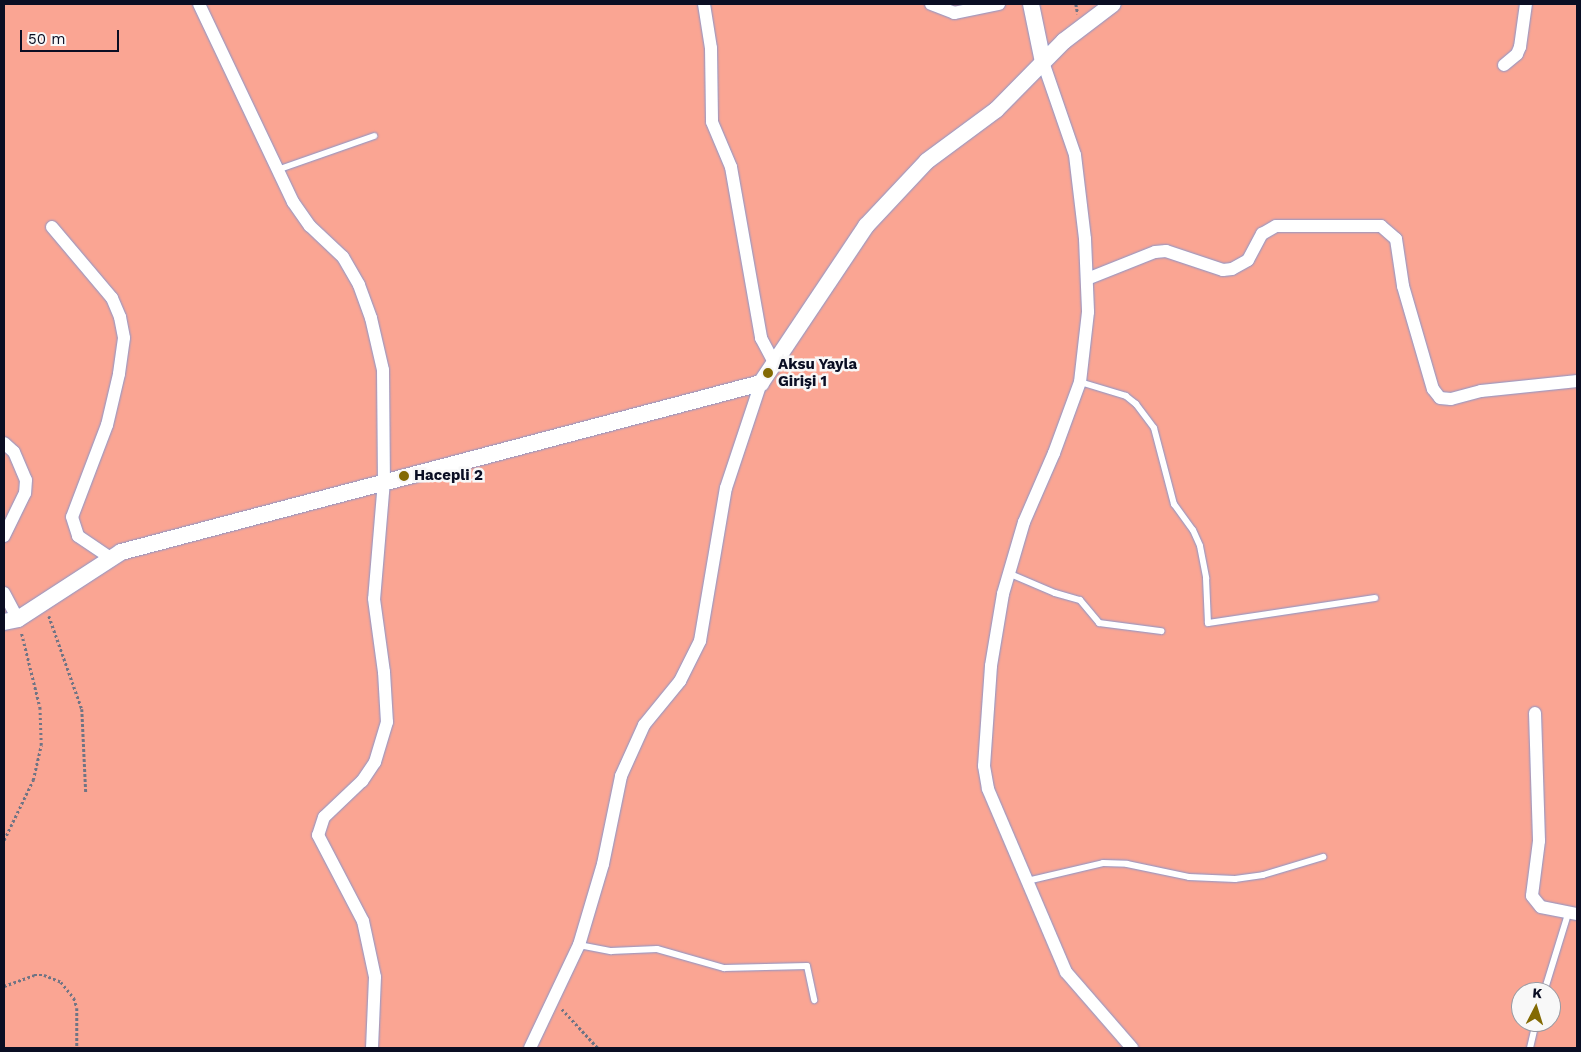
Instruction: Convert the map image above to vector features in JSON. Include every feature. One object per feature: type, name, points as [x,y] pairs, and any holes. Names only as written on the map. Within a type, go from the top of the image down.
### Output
[{"type":"street","points":[[199,4],[277,170],[301,214],[343,257],[366,301],[385,382],[384,482],[374,599],[384,672],[387,722],[384,739],[369,772],[324,817],[318,835],[350,891],[365,930],[376,998],[372,1048]]},
{"type":"street","points":[[704,4],[711,48],[712,122],[731,167],[761,338],[775,364]]},
{"type":"street","points":[[931,4],[954,13],[999,4]]},
{"type":"street","points":[[1031,4],[1043,62],[1075,155],[1087,278],[1088,312],[1080,382],[1054,453],[1024,522],[1008,573],[991,666],[984,766],[988,789],[1066,972],[1132,1048]]},
{"type":"street","points":[[530,1048],[579,946],[603,864],[621,776],[644,725],[680,681],[700,641],[726,488],[762,383],[866,226],[927,161],[996,110],[1064,41],[1113,4]]},
{"type":"street","points":[[1504,65],[1517,54],[1520,47],[1526,4]]},
{"type":"street","points":[[1087,278],[1155,252],[1166,251],[1223,270],[1232,269],[1248,260],[1262,234],[1276,226],[1380,226],[1396,239],[1408,304],[1433,389],[1440,398],[1451,399],[1481,391],[1577,381]]},
{"type":"street","points":[[52,227],[112,298],[120,317],[124,338],[120,374],[107,425],[72,516],[78,536],[112,558]]},
{"type":"street","points":[[4,593],[11,620],[44,602],[121,552],[236,519],[762,383]]},
{"type":"street","points":[[4,443],[14,452],[26,480],[25,493],[4,536]]},
{"type":"street","points":[[1536,713],[1539,841],[1532,896],[1541,907],[1573,914]]},
{"type":"lane","points":[[277,170],[374,136]]},
{"type":"lane","points":[[1080,382],[1126,396],[1136,404],[1154,428],[1174,504],[1192,530],[1200,546],[1206,578],[1208,622],[1375,598]]},
{"type":"lane","points":[[1008,573],[1055,594],[1080,600],[1099,623],[1161,631]]},
{"type":"lane","points":[[1027,881],[1103,863],[1127,864],[1204,879],[1235,879],[1263,875],[1323,857]]},
{"type":"lane","points":[[1548,982],[1573,914]]},
{"type":"lane","points":[[579,946],[611,951],[657,949],[724,968],[807,966],[814,1000]]},
{"type":"lane","points":[[1530,1048],[1534,1032]]},
{"type":"path","points":[[44,602],[82,709],[86,793]]},
{"type":"path","points":[[4,840],[33,780],[41,745],[40,709],[11,620]]},
{"type":"path","points":[[4,986],[34,975],[53,977],[61,982],[74,998],[77,1008],[76,1048]]},
{"type":"path","points":[[553,1000],[598,1048]]},
{"type":"shaded area","points":[[4,4],[1577,4],[1577,1048],[4,1048]]},
{"type":"place","name":"Aksu Yayla Girişi 1","points":[[768,373]]},
{"type":"place","name":"Hacepli 2","points":[[404,476]]}]
